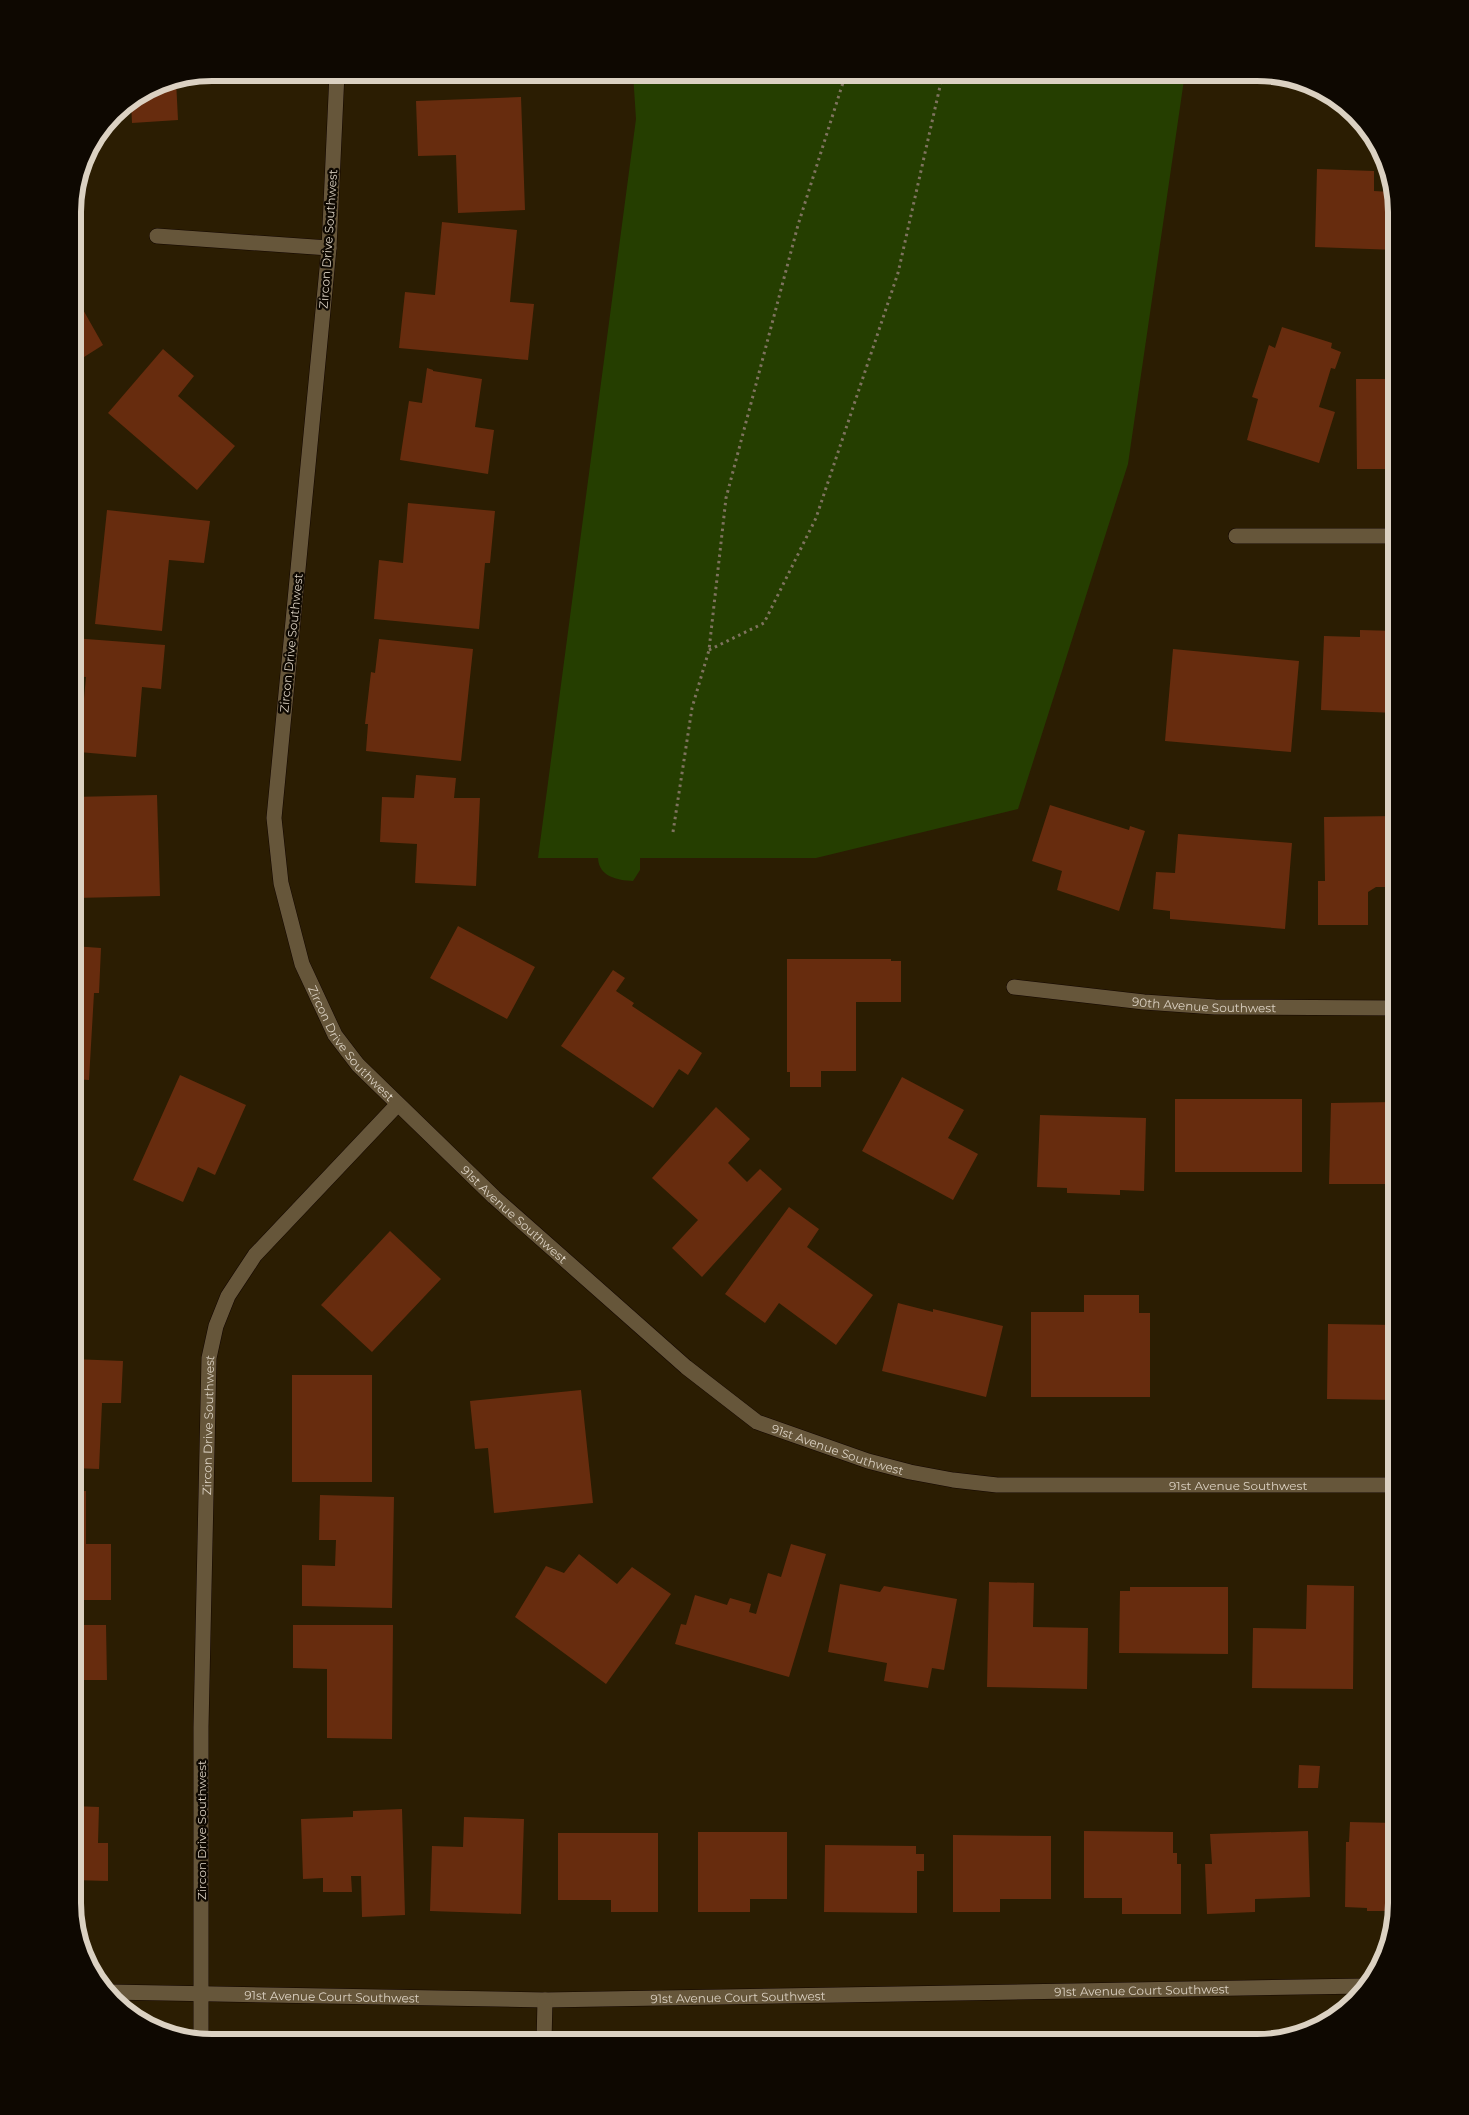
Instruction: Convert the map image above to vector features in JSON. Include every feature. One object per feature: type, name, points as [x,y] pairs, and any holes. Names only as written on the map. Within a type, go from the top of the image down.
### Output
[{"type":"street","name":"Zircon Drive Southwest","points":[[201,2033],[201,1727],[209,1368],[216,1326],[228,1296],[255,1255],[397,1105],[358,1065],[335,1035],[315,996],[302,964],[281,882],[274,818],[329,248],[336,81]]},
{"type":"street","points":[[157,236],[329,248]]},
{"type":"street","points":[[1236,536],[1388,536]]},
{"type":"street","name":"90th Avenue Southwest","points":[[1014,987],[1144,1002],[1215,1007],[1388,1008]]},
{"type":"street","name":"91st Avenue Southwest","points":[[397,1105],[494,1197],[686,1367],[757,1422],[868,1461],[910,1472],[997,1485],[1388,1485]]},
{"type":"street","name":"91st Avenue Court Southwest","points":[[117,1992],[545,2000],[1358,1986]]},
{"type":"street","points":[[544,2033],[545,2000]]},
{"type":"path","points":[[673,832],[692,708],[709,650],[726,498],[798,224],[843,82]]},
{"type":"path","points":[[709,650],[764,623],[816,518],[898,273],[941,82]]},
{"type":"green space","points":[[634,81],[1184,82],[1128,464],[1018,809],[816,858],[640,858],[640,870],[633,881],[621,880],[605,873],[599,864],[598,858],[538,858],[636,119]]},
{"type":"building","points":[[176,87],[178,120],[132,123],[131,109],[139,103],[162,91]]},
{"type":"building","points":[[521,97],[525,210],[458,213],[456,155],[418,156],[416,101]]},
{"type":"building","points":[[1317,169],[1374,171],[1374,191],[1386,192],[1387,195],[1388,250],[1315,247]]},
{"type":"building","points":[[442,222],[517,230],[510,302],[534,304],[528,360],[399,348],[405,292],[435,295]]},
{"type":"building","points":[[82,308],[103,345],[82,358]]},
{"type":"building","points":[[1282,327],[1332,343],[1331,348],[1341,352],[1335,369],[1331,368],[1319,407],[1335,412],[1319,463],[1247,440],[1258,399],[1252,397],[1269,345],[1275,348]]},
{"type":"building","points":[[163,349],[194,376],[178,396],[235,446],[197,490],[108,413]]},
{"type":"building","points":[[427,368],[433,371],[482,379],[475,427],[494,430],[488,474],[400,460],[409,401],[422,403]]},
{"type":"building","points":[[1356,379],[1388,379],[1388,469],[1357,469]]},
{"type":"building","points":[[408,503],[495,511],[490,563],[485,563],[479,629],[374,619],[379,560],[403,563]]},
{"type":"building","points":[[107,510],[210,521],[204,563],[169,560],[162,631],[95,624]]},
{"type":"building","points":[[1360,630],[1388,631],[1388,713],[1321,710],[1324,636],[1360,637]]},
{"type":"building","points":[[82,639],[165,645],[161,689],[142,687],[136,757],[82,752],[82,723],[86,677],[82,677]]},
{"type":"building","points":[[379,639],[473,649],[461,761],[366,751],[368,724],[365,724],[371,672],[375,673]]},
{"type":"building","points":[[1173,649],[1299,661],[1291,752],[1165,741]]},
{"type":"building","points":[[416,775],[456,778],[454,798],[480,798],[476,886],[415,883],[417,844],[380,842],[382,797],[414,798]]},
{"type":"building","points":[[157,795],[160,896],[82,898],[82,797]]},
{"type":"building","points":[[1050,805],[1129,830],[1130,826],[1145,831],[1119,911],[1057,890],[1062,871],[1032,861]]},
{"type":"building","points":[[1388,816],[1388,887],[1376,887],[1368,892],[1368,925],[1318,925],[1318,881],[1325,881],[1324,817]]},
{"type":"building","points":[[1178,834],[1292,843],[1285,929],[1170,919],[1170,911],[1153,909],[1156,872],[1175,873]]},
{"type":"building","points":[[458,926],[535,967],[507,1019],[430,978]]},
{"type":"building","points":[[82,947],[101,948],[99,993],[94,993],[89,1080],[81,1080]]},
{"type":"building","points":[[787,959],[891,959],[891,961],[901,961],[901,1002],[856,1002],[856,1071],[821,1071],[821,1087],[790,1087],[790,1072],[787,1072]]},
{"type":"building","points":[[613,970],[625,978],[616,991],[634,1003],[632,1006],[702,1053],[688,1075],[679,1069],[653,1108],[561,1046]]},
{"type":"building","points":[[180,1075],[246,1105],[215,1175],[198,1167],[183,1202],[133,1180]]},
{"type":"building","points":[[902,1077],[964,1110],[948,1138],[978,1154],[953,1200],[862,1151]]},
{"type":"building","points":[[1175,1099],[1302,1099],[1302,1172],[1175,1172]]},
{"type":"building","points":[[1388,1102],[1388,1184],[1329,1184],[1331,1103]]},
{"type":"building","points":[[716,1107],[750,1139],[728,1163],[747,1182],[760,1169],[782,1189],[702,1277],[672,1248],[698,1220],[652,1178]]},
{"type":"building","points":[[1040,1115],[1146,1118],[1144,1191],[1120,1190],[1120,1195],[1067,1193],[1067,1188],[1037,1187]]},
{"type":"building","points":[[789,1207],[819,1229],[807,1247],[873,1295],[836,1345],[779,1303],[765,1323],[725,1294]]},
{"type":"building","points":[[390,1231],[441,1279],[372,1352],[321,1305]]},
{"type":"building","points":[[1084,1295],[1139,1295],[1139,1313],[1150,1313],[1150,1397],[1031,1397],[1031,1312],[1084,1312]]},
{"type":"building","points":[[898,1303],[933,1312],[933,1309],[1003,1326],[986,1397],[882,1371]]},
{"type":"building","points":[[1328,1324],[1388,1325],[1388,1400],[1327,1399]]},
{"type":"building","points":[[81,1359],[123,1361],[121,1403],[102,1403],[99,1469],[81,1468]]},
{"type":"building","points":[[292,1375],[372,1375],[372,1482],[292,1482]]},
{"type":"building","points":[[581,1390],[593,1503],[494,1513],[488,1448],[475,1449],[470,1401]]},
{"type":"building","points":[[81,1491],[86,1491],[86,1544],[111,1544],[111,1600],[81,1600]]},
{"type":"building","points":[[320,1495],[394,1497],[392,1608],[302,1606],[302,1565],[335,1566],[336,1540],[319,1540]]},
{"type":"building","points":[[791,1544],[826,1554],[789,1677],[675,1644],[681,1624],[686,1625],[695,1595],[727,1605],[730,1598],[751,1604],[749,1612],[756,1614],[768,1573],[781,1577]]},
{"type":"building","points":[[579,1554],[617,1584],[632,1567],[671,1594],[606,1684],[515,1617],[546,1566],[564,1573]]},
{"type":"building","points":[[989,1582],[1034,1583],[1033,1627],[1088,1628],[1087,1689],[987,1687]]},
{"type":"building","points":[[840,1584],[880,1592],[884,1586],[957,1599],[944,1670],[932,1668],[928,1688],[884,1681],[887,1663],[828,1652]]},
{"type":"building","points":[[1307,1585],[1354,1586],[1353,1689],[1252,1688],[1253,1628],[1306,1629]]},
{"type":"building","points":[[1130,1587],[1228,1587],[1228,1654],[1119,1653],[1120,1591],[1130,1591]]},
{"type":"building","points":[[81,1625],[106,1625],[107,1680],[84,1680],[84,1730],[81,1730]]},
{"type":"building","points":[[293,1625],[393,1625],[392,1739],[327,1738],[327,1669],[293,1668]]},
{"type":"building","points":[[1299,1765],[1320,1766],[1318,1788],[1298,1788]]},
{"type":"building","points":[[81,1806],[99,1807],[98,1843],[108,1843],[108,1881],[81,1880]]},
{"type":"building","points":[[402,1809],[405,1915],[362,1917],[361,1876],[351,1876],[352,1892],[323,1892],[323,1878],[303,1879],[301,1819],[353,1817],[353,1811]]},
{"type":"building","points":[[464,1817],[524,1819],[521,1914],[430,1911],[432,1846],[463,1847]]},
{"type":"building","points":[[1350,1822],[1388,1823],[1388,1911],[1367,1911],[1367,1908],[1345,1907],[1346,1842],[1349,1842]]},
{"type":"building","points":[[1084,1831],[1173,1832],[1173,1853],[1177,1853],[1177,1864],[1181,1864],[1181,1914],[1122,1914],[1122,1898],[1084,1898]]},
{"type":"building","points":[[1308,1831],[1310,1897],[1255,1899],[1255,1912],[1207,1914],[1205,1864],[1212,1864],[1210,1834]]},
{"type":"building","points":[[698,1832],[787,1832],[787,1899],[750,1899],[750,1912],[698,1912]]},
{"type":"building","points":[[558,1833],[658,1833],[658,1912],[611,1912],[611,1900],[558,1900]]},
{"type":"building","points":[[953,1835],[1051,1836],[1051,1899],[1000,1899],[1000,1912],[953,1912]]},
{"type":"building","points":[[825,1845],[916,1846],[916,1854],[924,1854],[924,1871],[917,1871],[917,1913],[824,1912]]}]
